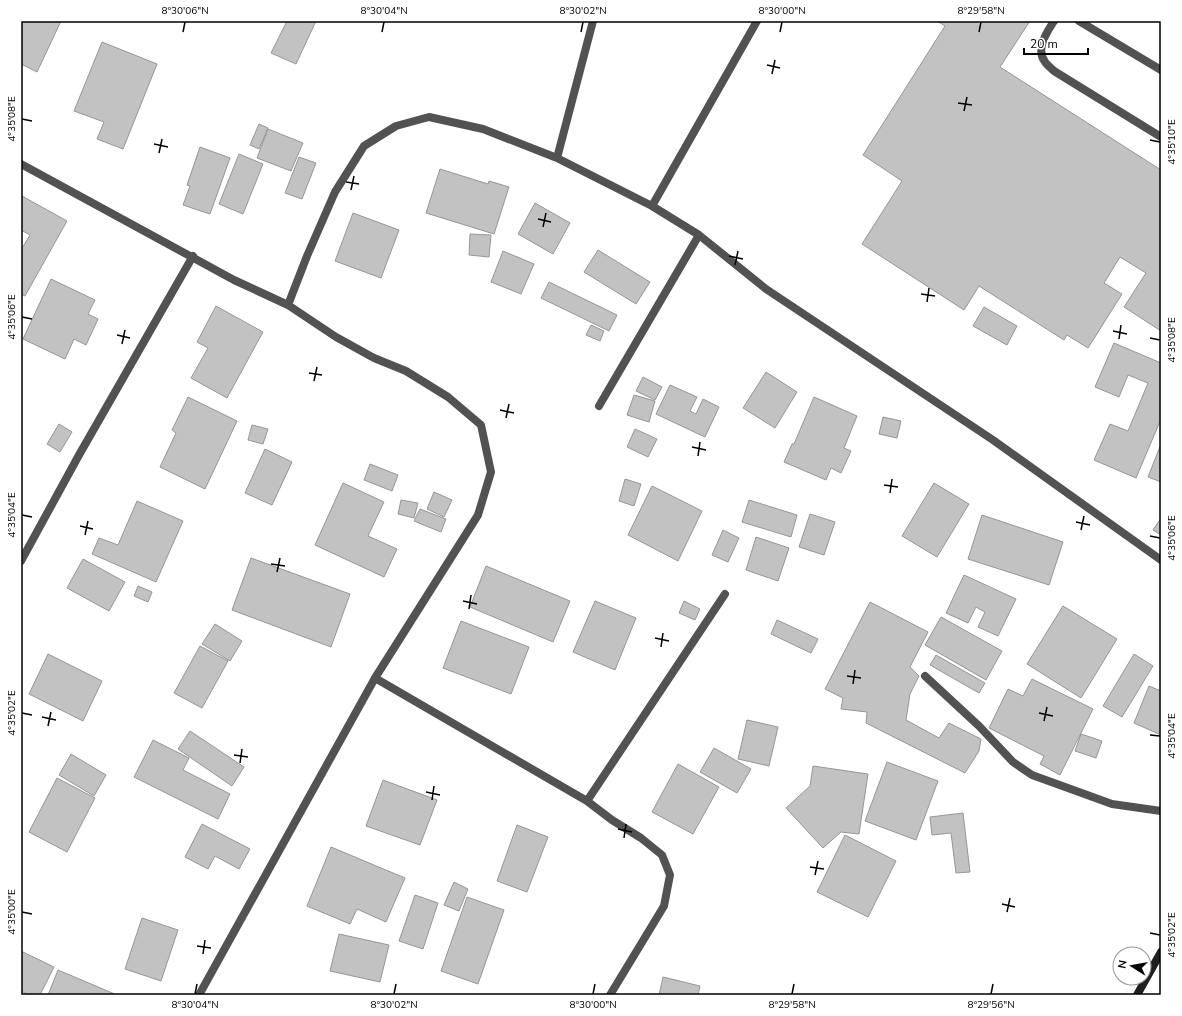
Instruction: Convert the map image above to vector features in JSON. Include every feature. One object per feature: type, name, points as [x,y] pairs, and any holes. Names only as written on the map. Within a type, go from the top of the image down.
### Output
[{"type":"street","points":[[557,158],[593,21]]},
{"type":"street","points":[[652,206],[757,21]]},
{"type":"street","points":[[1054,21],[1044,38],[1041,50],[1044,61],[1054,71],[1161,137]]},
{"type":"street","points":[[1079,21],[1161,70]]},
{"type":"street","points":[[288,305],[307,256],[335,192],[364,146],[396,126],[429,117],[482,129],[557,158],[652,206],[699,235],[766,289],[992,440],[1161,560]]},
{"type":"street","points":[[21,164],[193,256],[234,280],[288,305],[336,337],[374,358],[406,371],[460,406],[481,425],[491,472],[478,516],[375,678],[199,995]]},
{"type":"street","points":[[599,406],[699,235]]},
{"type":"street","points":[[21,561],[83,448],[193,256]]},
{"type":"street","points":[[587,801],[725,594]]},
{"type":"street","points":[[925,676],[979,726],[1013,762],[1032,775],[1112,804],[1161,811]]},
{"type":"street","points":[[375,678],[587,801],[612,820],[641,838],[662,855],[670,875],[664,906],[610,995]]},
{"type":"street","points":[[1138,995],[1161,952]]},
{"type":"building","points":[[21,21],[61,21],[37,72],[21,64]]},
{"type":"building","points":[[287,21],[316,21],[296,64],[271,53]]},
{"type":"building","points":[[937,21],[1030,21],[1000,67],[1161,170],[1161,331],[1124,307],[1146,273],[1120,257],[1104,283],[1122,294],[1088,348],[1067,335],[1064,340],[979,286],[964,310],[862,244],[902,181],[863,155],[945,26]]},
{"type":"building","points":[[102,42],[157,64],[123,149],[97,139],[104,122],[74,111]]},
{"type":"building","points":[[259,124],[268,128],[259,149],[250,145]]},
{"type":"building","points":[[268,129],[303,143],[291,171],[257,158]]},
{"type":"building","points":[[200,147],[230,158],[210,214],[183,205],[190,186],[187,185]]},
{"type":"building","points":[[239,154],[263,164],[243,214],[219,204]]},
{"type":"building","points":[[299,157],[316,163],[302,199],[285,193]]},
{"type":"building","points":[[440,169],[488,184],[489,181],[509,187],[494,234],[426,213]]},
{"type":"building","points":[[22,196],[67,221],[25,296],[21,294],[21,250],[30,235],[21,230]]},
{"type":"building","points":[[535,203],[570,223],[553,254],[518,234]]},
{"type":"building","points":[[353,213],[399,230],[381,278],[335,261]]},
{"type":"building","points":[[470,234],[491,235],[489,257],[469,255]]},
{"type":"building","points":[[598,250],[650,282],[636,304],[584,272]]},
{"type":"building","points":[[503,251],[534,264],[521,294],[491,282]]},
{"type":"building","points":[[51,279],[95,300],[88,314],[98,319],[86,345],[74,339],[65,359],[23,339]]},
{"type":"building","points":[[549,282],[617,315],[609,331],[541,298]]},
{"type":"building","points":[[216,306],[263,332],[227,398],[191,378],[208,348],[197,342]]},
{"type":"building","points":[[984,307],[1017,326],[1007,345],[973,326]]},
{"type":"building","points":[[591,325],[604,331],[600,341],[586,335]]},
{"type":"building","points":[[1114,343],[1161,363],[1161,419],[1136,478],[1094,460],[1110,424],[1128,431],[1148,383],[1128,375],[1119,397],[1095,387]]},
{"type":"building","points":[[766,372],[797,392],[775,428],[743,408]]},
{"type":"building","points":[[643,377],[662,387],[655,400],[636,391]]},
{"type":"building","points":[[670,385],[697,397],[690,411],[696,414],[703,399],[719,407],[705,437],[656,414]]},
{"type":"building","points":[[634,395],[655,401],[649,422],[627,415]]},
{"type":"building","points":[[188,397],[237,421],[205,489],[160,467],[176,433],[172,430]]},
{"type":"building","points":[[814,397],[857,416],[844,448],[851,451],[841,473],[831,468],[826,480],[784,462],[792,444],[794,444]]},
{"type":"building","points":[[883,417],[901,421],[897,438],[879,434]]},
{"type":"building","points":[[59,424],[72,432],[60,452],[47,444]]},
{"type":"building","points":[[252,425],[268,429],[263,444],[248,440]]},
{"type":"building","points":[[635,429],[657,439],[648,457],[627,447]]},
{"type":"building","points":[[1161,444],[1161,482],[1148,477]]},
{"type":"building","points":[[265,449],[292,462],[272,505],[245,493]]},
{"type":"building","points":[[370,464],[398,475],[392,491],[364,480]]},
{"type":"building","points":[[625,479],[641,484],[634,506],[619,501]]},
{"type":"building","points":[[343,483],[384,502],[368,536],[397,549],[384,577],[315,545]]},
{"type":"building","points":[[934,483],[969,504],[937,557],[902,536]]},
{"type":"building","points":[[652,486],[702,511],[678,561],[628,535]]},
{"type":"building","points":[[434,492],[452,500],[444,517],[427,509]]},
{"type":"building","points":[[401,500],[418,503],[414,518],[398,514]]},
{"type":"building","points":[[749,500],[797,515],[791,537],[742,522]]},
{"type":"building","points":[[137,501],[183,521],[156,582],[92,554],[99,538],[118,545]]},
{"type":"building","points":[[420,509],[446,519],[441,532],[414,521]]},
{"type":"building","points":[[810,514],[835,522],[824,555],[799,547]]},
{"type":"building","points":[[982,515],[1063,542],[1049,585],[968,559]]},
{"type":"building","points":[[1161,518],[1161,535],[1153,530]]},
{"type":"building","points":[[723,530],[739,538],[728,562],[712,555]]},
{"type":"building","points":[[756,537],[789,548],[778,581],[746,570]]},
{"type":"building","points":[[251,558],[350,594],[331,647],[232,610]]},
{"type":"building","points":[[83,559],[125,582],[109,611],[67,588]]},
{"type":"building","points":[[486,566],[570,601],[553,642],[470,607]]},
{"type":"building","points":[[964,575],[1016,599],[998,636],[978,627],[985,612],[976,607],[968,623],[946,613]]},
{"type":"building","points":[[138,586],[152,592],[148,602],[134,596]]},
{"type":"building","points":[[595,601],[636,618],[615,670],[573,652]]},
{"type":"building","points":[[684,601],[700,609],[695,620],[679,613]]},
{"type":"building","points":[[870,602],[928,632],[910,667],[919,676],[910,694],[906,720],[939,738],[949,723],[981,739],[979,751],[965,773],[866,723],[867,712],[841,709],[843,698],[825,689]]},
{"type":"building","points":[[1063,606],[1117,639],[1081,698],[1027,664]]},
{"type":"building","points":[[941,617],[1002,651],[986,680],[925,645]]},
{"type":"building","points":[[777,620],[818,639],[811,653],[771,634]]},
{"type":"building","points":[[461,621],[529,647],[511,694],[443,668]]},
{"type":"building","points":[[215,624],[242,641],[230,661],[202,644]]},
{"type":"building","points":[[200,646],[228,661],[202,708],[174,693]]},
{"type":"building","points":[[48,654],[102,681],[83,721],[29,694]]},
{"type":"building","points":[[1134,654],[1153,666],[1122,717],[1103,706]]},
{"type":"building","points":[[936,655],[985,683],[979,693],[930,665]]},
{"type":"building","points":[[1032,679],[1093,709],[1060,775],[1040,764],[1044,756],[989,728],[1008,689],[1023,696]]},
{"type":"building","points":[[1149,686],[1161,691],[1161,735],[1134,723]]},
{"type":"building","points":[[747,720],[778,727],[769,766],[738,759]]},
{"type":"building","points":[[190,731],[244,767],[232,786],[178,749]]},
{"type":"building","points":[[1081,734],[1102,741],[1096,758],[1075,751]]},
{"type":"building","points":[[153,740],[189,758],[183,770],[230,794],[218,819],[134,777]]},
{"type":"building","points":[[714,748],[751,769],[737,793],[700,772]]},
{"type":"building","points":[[71,754],[106,775],[94,796],[59,775]]},
{"type":"building","points":[[887,762],[938,781],[916,840],[865,821]]},
{"type":"building","points":[[678,764],[719,787],[693,834],[652,812]]},
{"type":"building","points":[[813,766],[868,774],[859,834],[841,832],[823,848],[786,808],[810,786]]},
{"type":"building","points":[[57,778],[95,798],[67,852],[29,832]]},
{"type":"building","points":[[383,780],[437,800],[420,845],[366,826]]},
{"type":"building","points":[[963,813],[970,872],[956,873],[951,833],[932,835],[930,817]]},
{"type":"building","points":[[202,824],[250,849],[239,869],[215,856],[208,869],[185,857]]},
{"type":"building","points":[[517,825],[548,837],[527,892],[497,881]]},
{"type":"building","points":[[845,835],[896,861],[868,917],[817,892]]},
{"type":"building","points":[[331,847],[405,878],[386,922],[357,909],[350,924],[307,906]]},
{"type":"building","points":[[454,882],[468,889],[459,911],[444,905]]},
{"type":"building","points":[[415,895],[438,903],[423,949],[399,941]]},
{"type":"building","points":[[467,897],[504,910],[478,984],[441,971]]},
{"type":"building","points":[[142,918],[178,930],[161,981],[125,969]]},
{"type":"building","points":[[339,934],[389,945],[380,982],[330,971]]},
{"type":"building","points":[[23,952],[54,967],[40,995],[29,995],[21,991],[21,955]]},
{"type":"building","points":[[58,970],[117,995],[48,995]]},
{"type":"building","points":[[663,977],[700,986],[698,995],[659,995]]}]
